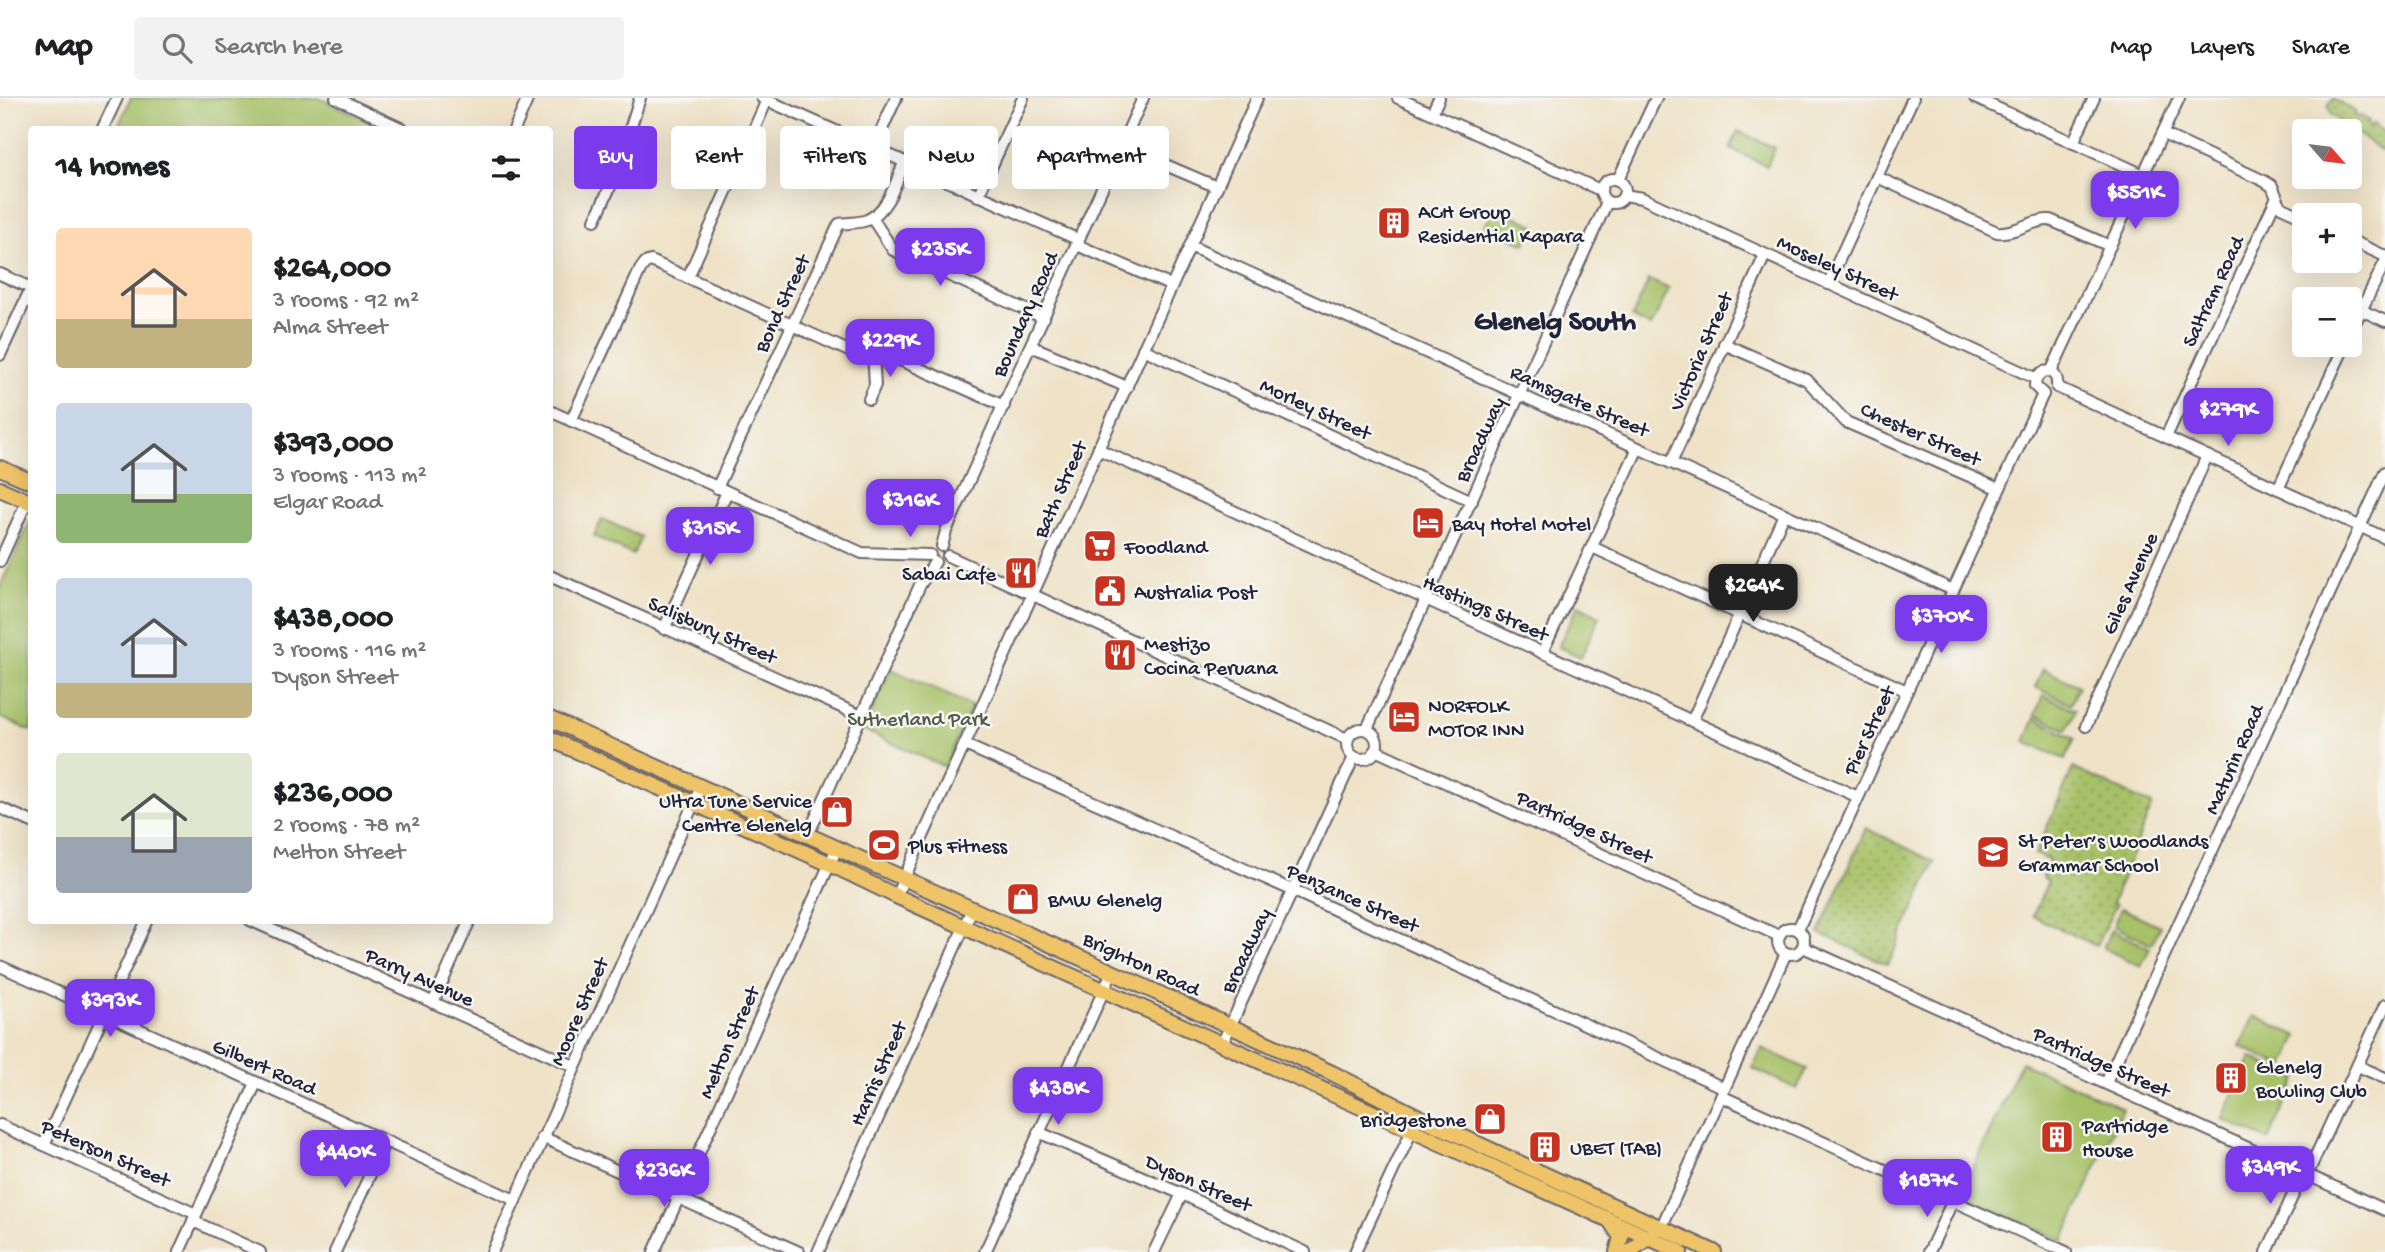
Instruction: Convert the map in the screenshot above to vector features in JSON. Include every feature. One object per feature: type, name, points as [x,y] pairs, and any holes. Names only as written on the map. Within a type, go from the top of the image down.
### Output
[{"type":"main road","points":[[0,468],[28,480]]},
{"type":"main road","points":[[0,489],[28,502]]},
{"type":"main road","name":"Brighton Road","points":[[554,722],[1332,1073],[1415,1123],[1609,1220],[1680,1252]]},
{"type":"main road","name":"Brighton Road","points":[[553,743],[830,864],[1222,1044],[1415,1123],[1654,1240],[1714,1252]]},
{"type":"main road","points":[[1609,1220],[1621,1237],[1617,1252]]},
{"type":"main road","points":[[1629,1252],[1654,1240]]},
{"type":"street","points":[[105,126],[117,98]]},
{"type":"street","points":[[336,98],[362,103],[399,126]]},
{"type":"street","points":[[516,126],[528,98]]},
{"type":"street","points":[[595,219],[615,176],[640,98]]},
{"type":"street","points":[[883,126],[896,98]]},
{"type":"street","points":[[978,196],[1023,98]]},
{"type":"street","name":"Boundary Road","points":[[1130,126],[1143,98]]},
{"type":"street","name":"Bath Street","points":[[896,896],[1257,98]]},
{"type":"street","points":[[1398,98],[1600,190]]},
{"type":"street","points":[[1432,113],[1439,98]]},
{"type":"street","points":[[1618,180],[1656,98]]},
{"type":"street","points":[[1828,284],[1913,98]]},
{"type":"street","points":[[1975,98],[2144,175]]},
{"type":"street","points":[[2073,143],[2094,98]]},
{"type":"street","points":[[2051,372],[2179,98]]},
{"type":"street","points":[[688,277],[764,99],[823,126]]},
{"type":"street","points":[[2163,134],[2264,181],[2272,186],[2281,207],[2292,212]]},
{"type":"street","points":[[890,157],[904,163],[887,202],[872,218],[892,250],[1044,318]]},
{"type":"street","points":[[1169,166],[1217,187]]},
{"type":"street","points":[[1877,177],[1997,232],[2006,232],[2043,219],[2110,246]]},
{"type":"street","points":[[1607,180],[1618,180],[1625,188],[1619,202],[1607,202],[1602,198],[1600,190],[1607,180]]},
{"type":"street","points":[[962,189],[1172,286]]},
{"type":"street","name":"Boundary Road","points":[[945,551],[946,531],[1102,189]]},
{"type":"street","name":"Moseley Street","points":[[1624,195],[1642,198],[2035,378]]},
{"type":"street","name":"Saltram Road","points":[[2166,437],[2276,199]]},
{"type":"street","name":"Broadway","points":[[1367,729],[1607,202]]},
{"type":"street","name":"Bond Street","points":[[664,629],[793,324],[839,223],[872,218]]},
{"type":"street","points":[[2362,245],[2385,256]]},
{"type":"street","name":"Ramsgate Street","points":[[1190,246],[1953,590]]},
{"type":"street","name":"Victoria Street","points":[[1671,463],[1765,255]]},
{"type":"street","points":[[571,421],[640,270],[648,262],[654,262],[688,277],[851,352],[882,352],[1004,406]]},
{"type":"street","points":[[2362,308],[2385,262]]},
{"type":"street","points":[[0,274],[28,286]]},
{"type":"street","points":[[0,355],[28,294]]},
{"type":"street","points":[[2362,310],[2385,321]]},
{"type":"street","name":"Chester Street","points":[[1724,344],[1807,380],[1846,422],[1999,489]]},
{"type":"street","points":[[1031,346],[1127,387]]},
{"type":"street","name":"Morley Street","points":[[1143,349],[1472,501]]},
{"type":"street","points":[[869,399],[875,385],[873,352]]},
{"type":"street","points":[[2278,489],[2339,357]]},
{"type":"street","points":[[2040,372],[2051,372],[2057,377],[2057,387],[2050,394],[2043,394],[2036,390],[2035,378],[2040,372]]},
{"type":"street","points":[[2057,387],[2385,538]]},
{"type":"street","name":"Pier Street","points":[[1798,929],[2043,394]]},
{"type":"street","points":[[553,412],[862,552],[914,555],[933,559]]},
{"type":"street","points":[[1542,653],[1638,448]]},
{"type":"street","name":"Hastings Street","points":[[1098,449],[1858,797]]},
{"type":"street","name":"Giles Avenue","points":[[2085,726],[2207,456]]},
{"type":"street","name":"Maturin Road","points":[[2106,1083],[2385,472]]},
{"type":"street","points":[[0,561],[28,504]]},
{"type":"street","points":[[1692,721],[1784,514]]},
{"type":"street","points":[[808,835],[933,559],[934,547],[1347,739]]},
{"type":"street","points":[[1592,547],[1907,691]]},
{"type":"street","points":[[914,555],[920,564],[920,585]]},
{"type":"street","name":"Salisbury Street","points":[[553,577],[861,716]]},
{"type":"street","points":[[1357,729],[1367,729],[1377,740],[1375,750],[1364,759],[1354,757],[1347,750],[1347,739],[1357,729]]},
{"type":"street","name":"Penzance Street","points":[[965,745],[1294,891],[2066,1252]]},
{"type":"street","name":"Partridge Street","points":[[1375,750],[1779,936]]},
{"type":"street","name":"Broadway","points":[[1222,1044],[1354,757]]},
{"type":"street","name":"Moore Street","points":[[492,1252],[701,787]]},
{"type":"street","points":[[0,808],[28,820]]},
{"type":"street","name":"Melton Street","points":[[654,1252],[837,848]]},
{"type":"street","name":"Harris Street","points":[[818,1252],[972,909]]},
{"type":"street","points":[[44,1145],[145,924]]},
{"type":"street","name":"Parry Avenue","points":[[259,924],[574,1066]]},
{"type":"street","points":[[433,1003],[468,924]]},
{"type":"street","points":[[1785,929],[1798,929],[1804,939],[1803,947],[1794,954],[1786,953],[1778,944],[1779,936],[1785,929]]},
{"type":"street","name":"Partridge Street","points":[[1803,947],[2385,1210]]},
{"type":"street","points":[[1654,1240],[1786,953]]},
{"type":"street","name":"Gilbert Road","points":[[0,966],[515,1200]]},
{"type":"street","points":[[985,1252],[1112,972]]},
{"type":"street","points":[[2267,1252],[2385,1005]]},
{"type":"street","points":[[2357,1066],[2385,1078]]},
{"type":"street","points":[[178,1252],[256,1083]]},
{"type":"street","points":[[1355,1252],[1415,1123]]},
{"type":"street","name":"Peterson Street","points":[[0,1125],[260,1252]]},
{"type":"street","name":"Dyson Street","points":[[1038,1132],[1182,1194],[1305,1252]]},
{"type":"street","points":[[542,1137],[799,1252]]},
{"type":"street","points":[[335,1252],[385,1141]]},
{"type":"street","points":[[1154,1252],[1182,1194]]},
{"type":"street","points":[[1929,1252],[1953,1200]]},
{"type":"green space","points":[[131,98],[319,98],[381,126],[118,126]]},
{"type":"green space","points":[[2333,98],[2356,112],[2354,115],[2360,115],[2369,121],[2367,124],[2371,127],[2373,124],[2385,132],[2385,153],[2362,137],[2362,119],[2337,119],[2331,115],[2328,106]]},
{"type":"green space","points":[[1738,131],[1775,148],[1767,166],[1730,149]]},
{"type":"green space","points":[[1494,206],[1534,225],[1525,244],[1485,226]]},
{"type":"green space","points":[[1649,280],[1669,289],[1651,327],[1632,317]]},
{"type":"green space","points":[[602,519],[641,537],[633,555],[594,536]]},
{"type":"green space","points":[[28,526],[28,730],[0,717],[0,587]]},
{"type":"green space","points":[[1578,605],[1600,616],[1581,657],[1558,647]]},
{"type":"green space","name":"Sutherland Park","points":[[891,669],[972,706],[945,767],[863,730]]},
{"type":"green space","points":[[2043,669],[2079,686],[2071,704],[2035,687]]},
{"type":"green space","points":[[2043,695],[2076,710],[2067,730],[2035,715]]},
{"type":"green space","points":[[2035,718],[2075,739],[2065,759],[2025,742]]},
{"type":"green space","points":[[2073,768],[2152,805],[2112,903],[2116,905],[2096,946],[2033,916],[2048,881],[2042,877],[2050,861],[2035,854]]},
{"type":"green space","points":[[1866,828],[1935,862],[1888,965],[1819,933]]},
{"type":"green space","points":[[2121,908],[2160,926],[2152,944],[2113,926]]},
{"type":"green space","points":[[2111,930],[2150,948],[2141,966],[2103,948]]},
{"type":"green space","points":[[2254,1016],[2298,1036],[2284,1067],[2240,1046]]},
{"type":"green space","points":[[1762,1048],[1807,1069],[1797,1089],[1752,1068]]},
{"type":"green space","points":[[2251,1057],[2297,1079],[2268,1140],[2222,1119]]},
{"type":"green space","points":[[2021,1062],[2123,1108],[2063,1241],[1961,1195]]},
{"type":"place","name":"ACH Group Residential Kapara","points":[[1394,223]]},
{"type":"place","name":"Bay Hotel Motel","points":[[1428,523]]},
{"type":"place","name":"Foodland","points":[[1100,546]]},
{"type":"place","name":"Sabai Cafe","points":[[1021,573]]},
{"type":"place","name":"Australia Post","points":[[1110,591]]},
{"type":"place","name":"Mestizo Cocina Peruana","points":[[1120,655]]},
{"type":"place","name":"NORFOLK MOTOR INN","points":[[1404,717]]},
{"type":"place","name":"Ultra Tune Service Centre Glenelg","points":[[837,812]]},
{"type":"place","name":"Plus Fitness","points":[[884,845]]},
{"type":"place","name":"St Peter’s Woodlands Grammar School","points":[[1993,852]]},
{"type":"place","name":"BMW Glenelg","points":[[1023,899]]},
{"type":"place","name":"Glenelg Bowling Club","points":[[2231,1078]]},
{"type":"place","name":"Bridgestone","points":[[1490,1119]]},
{"type":"place","name":"Partridge House","points":[[2057,1137]]},
{"type":"place","name":"UBET (TAB)","points":[[1545,1147]]},
{"type":"district","name":"Glenelg South","points":[[1555,319]]}]
